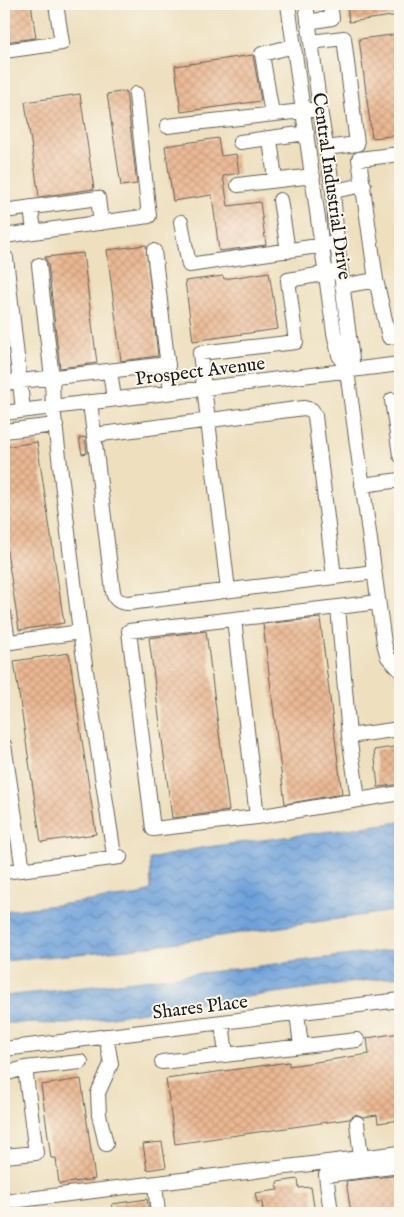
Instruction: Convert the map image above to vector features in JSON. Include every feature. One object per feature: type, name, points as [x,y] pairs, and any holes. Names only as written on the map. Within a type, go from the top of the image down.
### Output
[{"type":"street","points":[[4,51],[62,43],[56,4]]},
{"type":"street","name":"Central Industrial Drive","points":[[288,4],[339,355],[347,371],[386,650],[392,663],[400,670]]},
{"type":"street","name":"Central Industrial Drive","points":[[306,4],[333,191],[337,243],[352,360],[347,371]]},
{"type":"street","points":[[308,22],[332,18],[330,4]]},
{"type":"street","points":[[311,42],[344,38],[357,144],[326,148]]},
{"type":"street","points":[[272,114],[262,54],[294,46]]},
{"type":"street","points":[[4,236],[149,216],[136,94]]},
{"type":"street","points":[[167,126],[320,109]]},
{"type":"street","points":[[240,142],[307,133]]},
{"type":"street","points":[[270,138],[275,180]]},
{"type":"street","points":[[400,154],[359,159],[376,280],[389,337],[400,335]]},
{"type":"street","points":[[238,185],[313,176]]},
{"type":"street","points":[[333,191],[364,185]]},
{"type":"street","points":[[4,211],[98,198],[101,223]]},
{"type":"street","points":[[280,200],[288,251]]},
{"type":"street","points":[[31,207],[34,232]]},
{"type":"street","points":[[182,222],[189,265],[337,243]]},
{"type":"street","points":[[154,251],[171,392]]},
{"type":"street","points":[[4,258],[6,258],[23,410]]},
{"type":"street","points":[[4,872],[116,858],[114,855],[80,632],[53,407],[52,378],[39,265]]},
{"type":"street","points":[[228,590],[200,352],[296,342],[288,280],[341,271]]},
{"type":"street","points":[[342,286],[376,280]]},
{"type":"street","points":[[4,383],[168,364]]},
{"type":"street","name":"Prospect Avenue","points":[[4,413],[400,364]]},
{"type":"street","points":[[110,371],[114,399]]},
{"type":"street","points":[[392,400],[400,456]]},
{"type":"street","points":[[90,402],[113,592],[117,600],[123,603],[130,603],[374,572]]},
{"type":"street","points":[[94,434],[309,408],[314,412],[334,577]]},
{"type":"street","points":[[4,431],[56,425]]},
{"type":"street","points":[[362,485],[400,480]]},
{"type":"street","points":[[378,602],[129,631],[154,828],[257,817],[358,799],[400,794]]},
{"type":"street","points":[[338,607],[349,736],[358,799]]},
{"type":"street","points":[[4,614],[6,643],[80,632]]},
{"type":"street","points":[[234,619],[257,817]]},
{"type":"street","points":[[349,736],[400,729]]},
{"type":"street","points":[[4,745],[23,870]]},
{"type":"street","name":"Shares Place","points":[[4,1049],[400,1000]]},
{"type":"street","points":[[298,1013],[301,1046]]},
{"type":"street","points":[[222,1022],[226,1055]]},
{"type":"street","points":[[106,1036],[111,1064],[98,1093],[99,1115],[106,1144]]},
{"type":"street","points":[[162,1062],[357,1040]]},
{"type":"street","points":[[4,1074],[25,1068],[81,1062]]},
{"type":"street","points":[[4,1156],[36,1153],[25,1068]]},
{"type":"street","points":[[357,1123],[361,1158]]},
{"type":"street","points":[[4,1202],[22,1207],[154,1184],[400,1153]]},
{"type":"street","points":[[331,1213],[326,1175],[400,1166]]},
{"type":"street","points":[[154,1184],[158,1213]]},
{"type":"water","points":[[400,822],[400,910],[130,949],[4,961],[4,911],[141,895],[151,889],[150,859],[200,848]]},
{"type":"water","points":[[400,949],[400,976],[180,1006],[69,1024],[4,1023],[4,996]]},
{"type":"building","points":[[4,4],[31,4],[36,38],[4,42]]},
{"type":"building","points":[[347,4],[400,4],[400,15],[349,22]]},
{"type":"building","points":[[400,34],[400,135],[372,138],[359,39]]},
{"type":"building","points":[[253,55],[261,101],[181,112],[175,66]]},
{"type":"building","points":[[126,91],[137,184],[121,186],[107,94]]},
{"type":"building","points":[[80,94],[94,189],[39,197],[25,102]]},
{"type":"building","points":[[218,138],[221,156],[236,154],[239,173],[223,176],[228,206],[260,202],[266,245],[219,251],[212,195],[173,201],[165,146]]},
{"type":"building","points":[[146,245],[158,356],[121,361],[107,250]]},
{"type":"building","points":[[83,253],[97,363],[60,368],[48,264],[45,257]]},
{"type":"building","points":[[269,272],[278,329],[193,341],[185,281],[223,276],[224,279]]},
{"type":"building","points":[[85,437],[87,453],[82,454],[79,438]]},
{"type":"building","points":[[37,442],[64,623],[19,630],[4,532],[4,447]]},
{"type":"building","points":[[320,618],[342,794],[285,804],[263,624]]},
{"type":"building","points":[[206,631],[229,811],[172,818],[149,638]]},
{"type":"building","points":[[69,653],[96,834],[41,842],[14,661]]},
{"type":"building","points":[[400,746],[400,784],[378,787],[374,750]]},
{"type":"building","points":[[400,1033],[400,1120],[378,1123],[377,1115],[363,1117],[356,1114],[349,1119],[175,1144],[166,1079],[289,1062],[289,1066],[369,1054],[367,1038]]},
{"type":"building","points":[[81,1079],[95,1179],[59,1184],[56,1158],[51,1158],[41,1085]]},
{"type":"building","points":[[162,1142],[166,1167],[147,1170],[143,1144]]},
{"type":"building","points":[[400,1175],[400,1213],[351,1213],[346,1181]]},
{"type":"building","points":[[298,1179],[299,1188],[311,1187],[315,1213],[270,1213],[269,1210],[263,1211],[262,1202],[257,1202],[255,1193],[278,1190],[277,1182]]},
{"type":"building","points":[[147,1199],[149,1213],[114,1213],[112,1204]]}]
